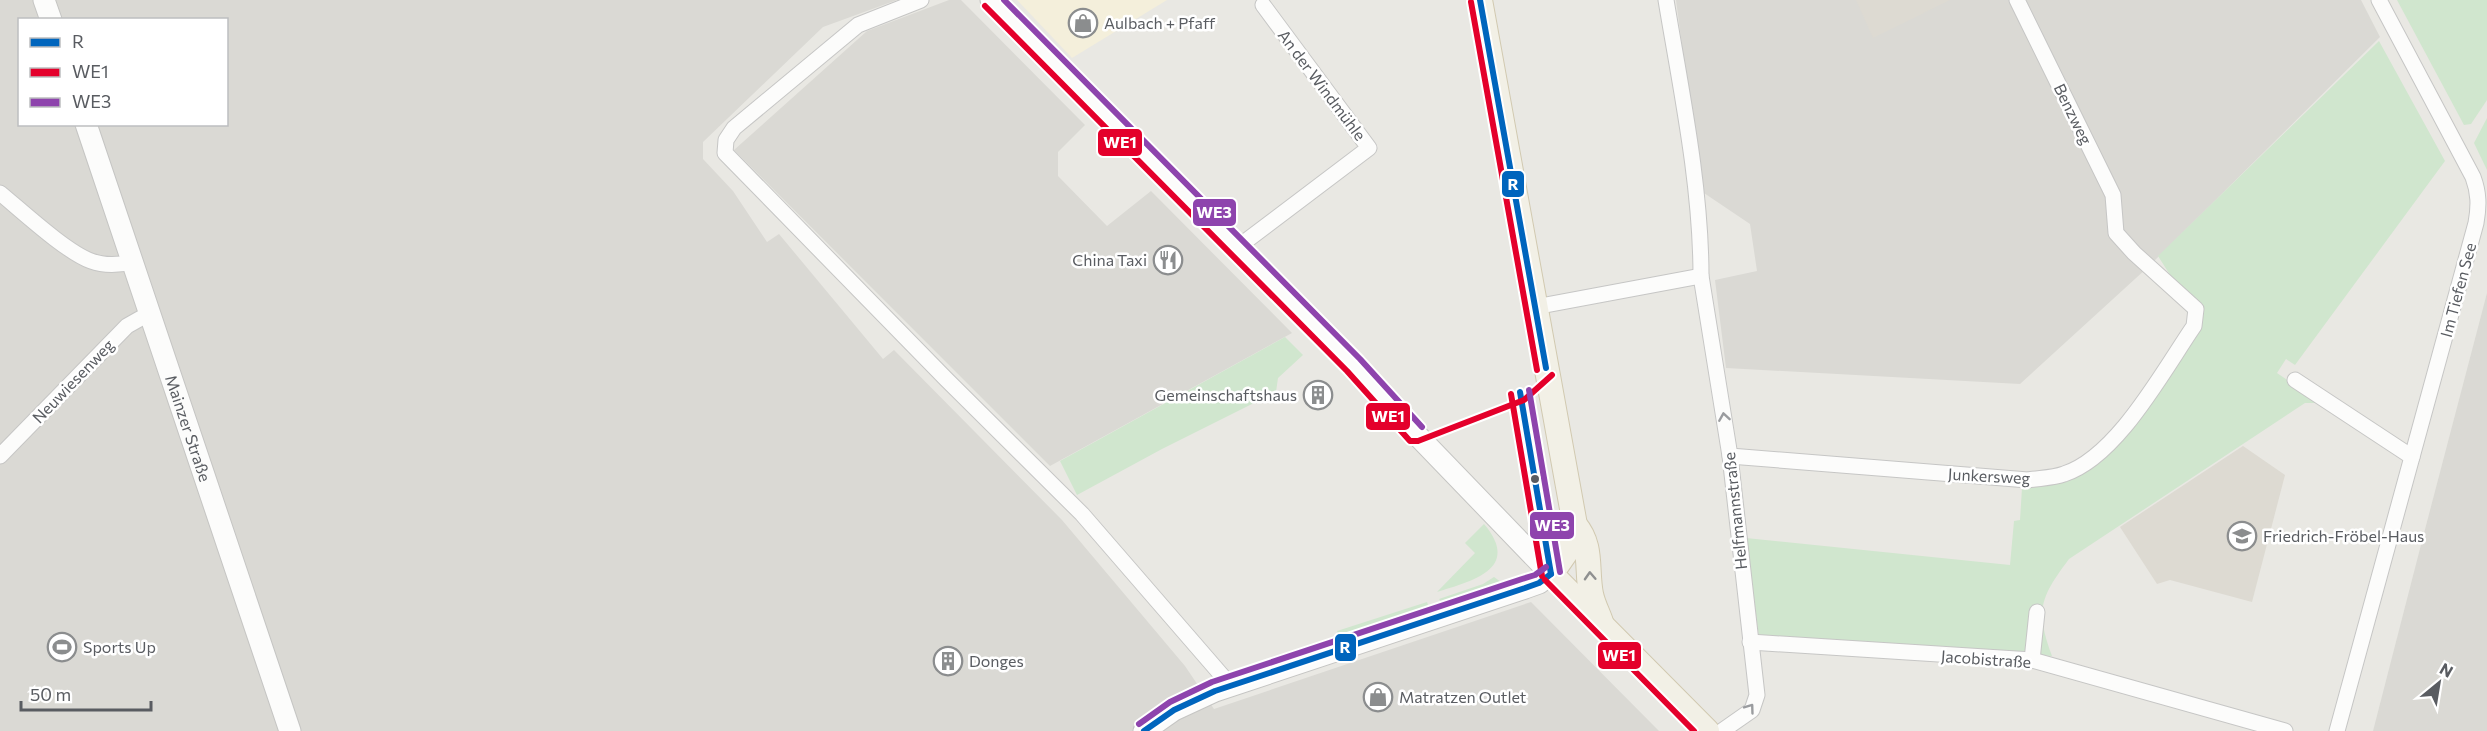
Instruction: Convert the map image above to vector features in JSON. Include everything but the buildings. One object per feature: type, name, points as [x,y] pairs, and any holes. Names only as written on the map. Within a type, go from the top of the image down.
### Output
[{"type":"main road","points":[[44,0],[50,18]]},
{"type":"main road","points":[[991,0],[1368,379],[1415,433],[1707,731]]},
{"type":"main road","points":[[1144,731],[1188,703],[1231,686],[1539,583],[1551,574],[1569,548],[1575,525],[1480,0]]},
{"type":"main road","name":"Mainzer Straße","points":[[87,126],[290,731]]},
{"type":"main road","points":[[1575,525],[1586,540],[1591,594],[1604,628]]},
{"type":"street","points":[[921,0],[858,26],[734,128],[726,140],[725,153],[1082,514],[1231,686]]},
{"type":"street","name":"Helfmannstraße","points":[[1666,0],[1684,112],[1701,247],[1701,276],[1730,456],[1757,695],[1755,706],[1734,725],[1722,731]]},
{"type":"street","name":"Benzweg","points":[[2017,0],[2113,195],[2116,232]]},
{"type":"street","name":"Im Tiefen See","points":[[2337,731],[2476,223],[2479,199],[2473,177],[2379,0]]},
{"type":"street","name":"An der Windmühle","points":[[1238,248],[1369,148],[1263,5]]},
{"type":"street","points":[[0,193],[75,252],[91,261],[104,264],[133,262]]},
{"type":"street","name":"Junkersweg","points":[[1730,456],[2028,480],[2065,474],[2091,461],[2123,430],[2194,327],[2196,309],[2134,253],[2116,232]]},
{"type":"street","points":[[1535,307],[1701,276]]},
{"type":"street","name":"Neuwiesenweg","points":[[0,456],[127,326],[150,313]]},
{"type":"street","points":[[2295,380],[2412,457]]},
{"type":"street","points":[[2032,660],[2037,612]]},
{"type":"street","name":"Jacobistraße","points":[[1750,642],[2032,660],[2285,731]]},
{"type":"shaded area","points":[[0,0],[897,0],[823,27],[703,142],[703,159],[733,191],[767,242],[779,234],[883,359],[894,350],[1062,520],[1185,666],[1214,709],[1531,602],[1659,731],[0,731]]},
{"type":"shaded area","points":[[949,0],[961,0],[1085,125],[1058,152],[1058,176],[1107,226],[1151,191],[1292,333],[1050,466],[734,150],[867,31]]},
{"type":"shaded area","points":[[1017,0],[1167,0],[1072,58]]},
{"type":"shaded area","points":[[1676,0],[2361,0],[2380,37],[2147,268],[2020,384],[1726,368],[1715,280],[1757,271],[1750,224],[1701,191]]},
{"type":"shaded area","points":[[1856,0],[1950,0],[1873,38]]},
{"type":"shaded area","points":[[2487,293],[2487,731],[2373,731],[2423,537]]},
{"type":"shaded area","points":[[2243,446],[2285,475],[2252,602],[2170,580],[2157,584],[2120,527]]},
{"type":"green space","points":[[2397,0],[2487,0],[2487,100],[2471,124],[2464,125]]},
{"type":"green space","points":[[2379,41],[2445,161],[2295,365],[2286,359],[2277,373],[2321,403],[2305,403],[2069,559],[2052,584],[2043,605],[2043,627],[2052,656],[1759,637],[1746,538],[2010,565],[2014,521],[2020,520],[2022,488],[2044,486],[2073,477],[2101,462],[2123,438],[2202,314],[2172,278],[2158,256]]},
{"type":"green space","points":[[2487,118],[2487,170],[2474,143]]},
{"type":"green space","points":[[1285,337],[1303,355],[1278,378],[1276,392],[1077,495],[1060,461]]},
{"type":"green space","points":[[1484,524],[1494,539],[1498,552],[1495,562],[1488,571],[1477,578],[1437,592],[1475,553],[1465,543]]},
{"type":"green space","points":[[1494,577],[1501,582],[1480,595],[1443,604],[1439,599],[1483,584]]},
{"type":"green space","points":[[1427,602],[1429,608],[1426,611],[1340,641],[1337,631]]},
{"type":"transit line","name":"WE3","points":[[1004,0],[1360,359],[1422,427]]},
{"type":"transit line","name":"R","points":[[1480,0],[1546,368]]},
{"type":"transit line","name":"WE1","points":[[1471,2],[1537,370]]},
{"type":"transit line","name":"WE1","points":[[985,6],[1347,371],[1410,441],[1418,441],[1524,400],[1552,375]]},
{"type":"transit line","name":"WE3","points":[[1529,390],[1560,572]]},
{"type":"transit line","name":"R","points":[[1520,392],[1551,574]]},
{"type":"transit line","name":"WE1","points":[[1511,394],[1542,576]]},
{"type":"transit line","name":"WE3","points":[[1139,724],[1170,702],[1212,682],[1535,575],[1546,567]]},
{"type":"transit line","name":"R","points":[[1144,731],[1174,710],[1215,691],[1525,588],[1539,583],[1551,574]]},
{"type":"transit line","name":"WE1","points":[[1545,580],[1694,731]]},
{"type":"place","name":"Aulbach + Pfaff","points":[[1083,23]]},
{"type":"place","name":"China Taxi","points":[[1168,260]]},
{"type":"place","name":"Gemeinschaftshaus","points":[[1318,395]]},
{"type":"place","name":"Friedrich-Fröbel-Haus","points":[[2242,536]]},
{"type":"place","name":"Sports Up","points":[[62,647]]},
{"type":"place","name":"Donges","points":[[948,661]]},
{"type":"place","name":"Matratzen Outlet","points":[[1378,697]]}]
